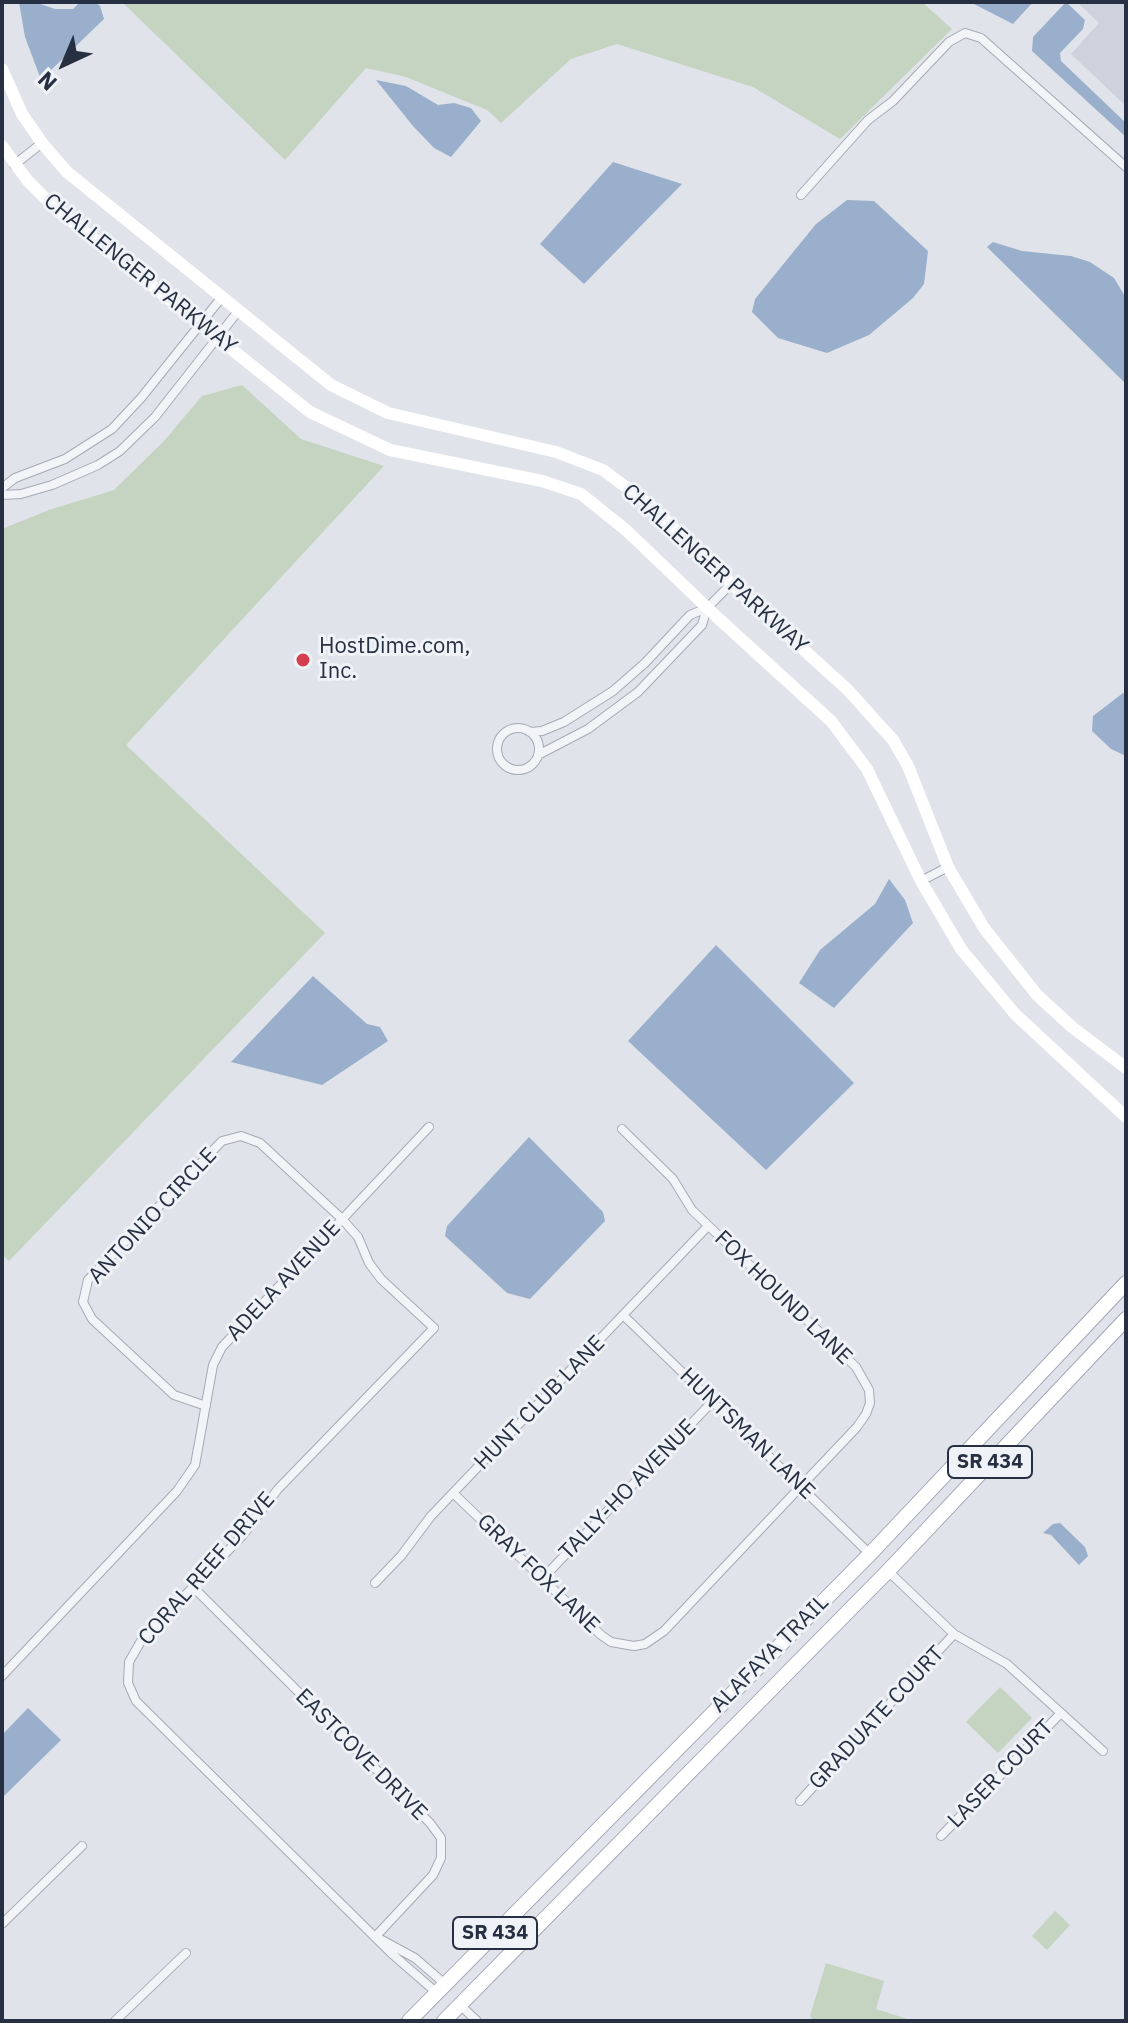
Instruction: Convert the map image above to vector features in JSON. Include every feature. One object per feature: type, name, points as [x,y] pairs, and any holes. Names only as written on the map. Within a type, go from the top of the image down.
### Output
[{"type":"main road","name":"CHALLENGER PARKWAY","points":[[2,69],[22,114],[42,143],[79,183],[331,385],[388,413],[556,452],[603,470],[650,505],[731,584],[848,690],[893,740],[908,766],[948,867],[984,928],[1037,995],[1072,1027],[1126,1068]]},
{"type":"main road","name":"CHALLENGER PARKWAY","points":[[2,146],[14,165],[55,208],[310,412],[390,450],[542,481],[581,494],[626,530],[831,721],[867,769],[921,881],[961,949],[1015,1014],[1126,1117]]},
{"type":"main road","name":"ALAFAYA TRAIL","points":[[409,2021],[870,1554],[1126,1283]]},
{"type":"main road","name":"ALAFAYA TRAIL","points":[[444,2021],[888,1571],[1126,1319]]},
{"type":"main road","points":[[888,1571],[883,1555],[890,1533]]},
{"type":"main road","points":[[864,1594],[873,1566],[870,1554]]},
{"type":"main road","points":[[593,1869],[587,1853],[597,1830]]},
{"type":"main road","points":[[560,1902],[574,1872],[572,1854]]},
{"type":"street","points":[[801,195],[868,120],[893,101],[949,42],[965,33],[981,38],[1126,167]]},
{"type":"street","points":[[14,165],[42,143]]},
{"type":"street","points":[[2,488],[15,478],[65,459],[112,429],[141,398],[222,297]]},
{"type":"street","points":[[2,495],[21,494],[52,485],[98,465],[120,451],[147,427],[239,310]]},
{"type":"street","points":[[530,732],[542,731],[564,722],[593,705],[629,678],[690,615],[707,608],[731,584]]},
{"type":"street","points":[[538,755],[538,743],[530,732],[522,728],[505,732],[498,741],[497,752],[503,764],[517,770],[529,767],[538,755],[588,729],[638,692],[702,625],[707,608]]},
{"type":"street","points":[[921,881],[948,867]]},
{"type":"street","name":"ADELA AVENUE","points":[[2,1676],[177,1491],[195,1465],[213,1365],[222,1347],[429,1127]]},
{"type":"street","name":"FOX HOUND LANE","points":[[622,1129],[673,1179],[687,1204],[708,1226],[856,1367],[869,1390],[870,1403],[857,1427],[802,1486]]},
{"type":"street","name":"ANTONIO CIRCLE","points":[[206,1406],[174,1395],[92,1319],[83,1302],[88,1280],[222,1141],[241,1136],[260,1143],[342,1219],[358,1237],[369,1263],[381,1279]]},
{"type":"street","name":"HUNT CLUB LANE","points":[[375,1583],[453,1493],[708,1226]]},
{"type":"street","name":"CORAL REEF DRIVE","points":[[381,1279],[434,1328],[278,1489],[243,1535],[141,1641],[129,1662],[128,1683],[136,1701],[376,1936],[415,1958],[441,1989]]},
{"type":"street","name":"HUNTSMAN LANE","points":[[624,1316],[870,1554]]},
{"type":"street","name":"TALLY-HO AVENUE","points":[[543,1578],[713,1401]]},
{"type":"street","name":"GRAY FOX LANE","points":[[453,1493],[611,1642],[623,1646],[645,1644],[664,1631],[802,1486]]},
{"type":"street","points":[[888,1571],[954,1634],[1007,1664],[1103,1751]]},
{"type":"street","name":"EASTCOVE DRIVE","points":[[193,1587],[430,1823],[441,1838],[441,1858],[433,1875],[376,1936]]},
{"type":"street","name":"GRADUATE COURT","points":[[800,1801],[954,1634]]},
{"type":"street","name":"LASER COURT","points":[[941,1836],[1061,1713]]},
{"type":"street","points":[[2,1924],[82,1846]]},
{"type":"street","points":[[115,2021],[186,1953]]},
{"type":"street","points":[[460,2005],[477,2021]]},
{"type":"shaded area","points":[[1077,2],[1126,2],[1126,106],[1071,54],[1099,23]]},
{"type":"green space","points":[[122,2],[922,2],[952,29],[840,139],[753,87],[617,44],[571,59],[501,123],[487,110],[406,77],[366,68],[285,160]]},
{"type":"green space","points":[[242,385],[301,439],[384,466],[126,745],[325,933],[9,1261],[2,1254],[2,529],[49,510],[114,490],[164,441],[202,396]]},
{"type":"green space","points":[[1000,1687],[1032,1718],[998,1753],[966,1722]]},
{"type":"green space","points":[[1055,1911],[1070,1925],[1047,1950],[1032,1936]]},
{"type":"green space","points":[[826,1963],[884,1981],[876,2009],[914,2021],[814,2021],[810,2016]]},
{"type":"water","points":[[19,2],[73,9],[80,2],[95,2],[100,6],[104,19],[48,73],[40,77],[25,37]]},
{"type":"water","points":[[970,2],[1033,2],[1013,24]]},
{"type":"water","points":[[1066,2],[1085,20],[1083,29],[1060,53],[1061,61],[1126,123],[1126,137],[1032,51],[1033,37]]},
{"type":"water","points":[[376,80],[406,86],[438,105],[454,103],[471,108],[481,121],[451,157],[434,148]]},
{"type":"water","points":[[613,162],[682,184],[584,284],[540,244]]},
{"type":"water","points":[[847,200],[874,201],[928,251],[924,284],[913,298],[869,335],[827,353],[778,338],[752,312],[755,299],[816,224]]},
{"type":"water","points":[[993,242],[1022,251],[1071,256],[1090,262],[1114,278],[1126,298],[1126,384],[987,247]]},
{"type":"water","points":[[1123,693],[1126,695],[1126,756],[1111,749],[1092,731],[1093,716]]},
{"type":"water","points":[[889,879],[905,900],[913,923],[834,1008],[799,983],[820,950],[875,904]]},
{"type":"water","points":[[716,945],[854,1083],[766,1170],[628,1041]]},
{"type":"water","points":[[313,976],[367,1024],[380,1027],[388,1041],[322,1085],[231,1062]]},
{"type":"water","points":[[529,1137],[603,1212],[605,1221],[530,1299],[507,1293],[445,1236],[447,1226]]},
{"type":"water","points":[[1060,1523],[1085,1547],[1088,1556],[1079,1565],[1051,1535],[1043,1533],[1053,1524]]},
{"type":"water","points":[[28,1708],[61,1740],[2,1798],[2,1735]]},
{"type":"place","name":"HostDime.com, Inc.","points":[[303,660]]}]
